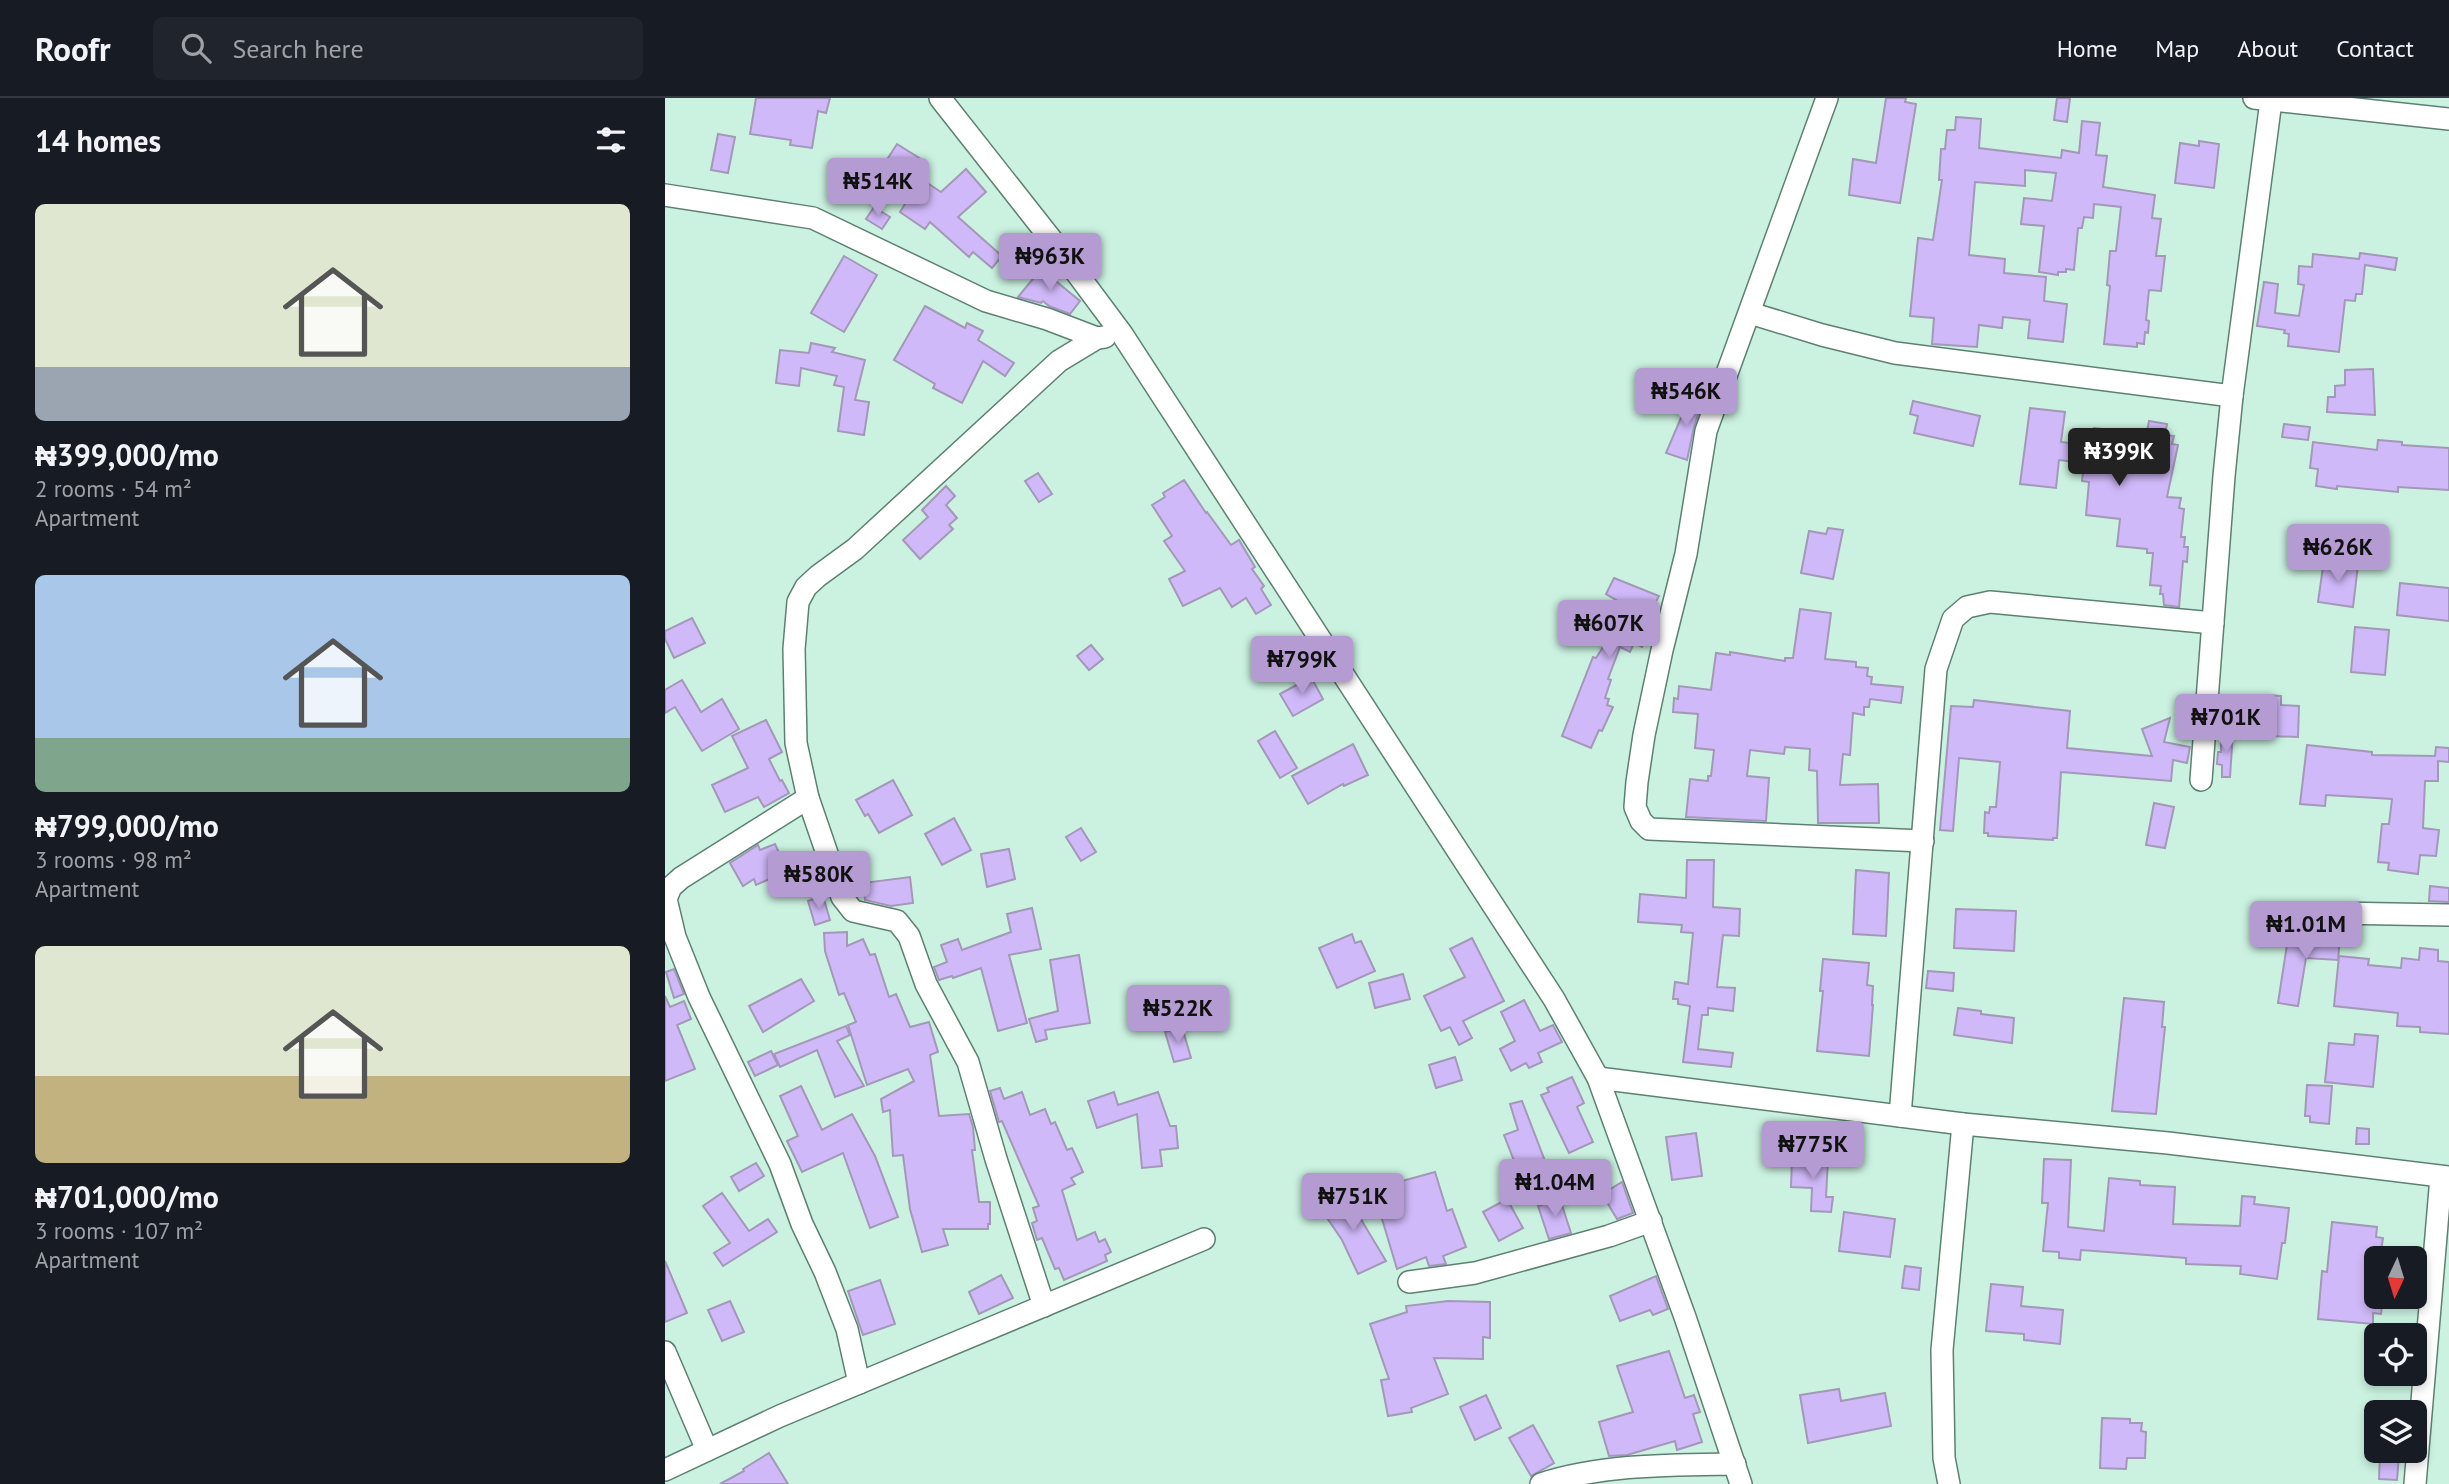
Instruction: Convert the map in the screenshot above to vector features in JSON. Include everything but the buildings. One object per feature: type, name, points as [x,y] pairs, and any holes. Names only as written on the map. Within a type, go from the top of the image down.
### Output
[{"type":"street","points":[[940,98],[1122,334],[1554,999],[1598,1078],[1651,1221],[1738,1474],[1649,1466],[1599,1472],[1541,1484]]},
{"type":"street","points":[[1827,98],[1706,431],[1686,554],[1644,734],[1635,807],[1641,821],[1649,829],[1923,841]]},
{"type":"street","points":[[2201,780],[2224,476],[2263,99],[2449,119]]},
{"type":"street","points":[[665,195],[813,218],[986,301],[1056,322],[1097,338]]},
{"type":"street","points":[[1750,313],[1895,353],[2232,396]]},
{"type":"street","points":[[1044,1306],[996,1159],[968,1062],[926,984],[909,936],[897,921],[853,911],[842,897],[808,798],[796,743],[794,649],[798,602],[806,587],[855,549],[1059,361],[1097,338],[1122,334]]},
{"type":"street","points":[[1900,1116],[1936,669],[1953,619],[1967,607],[1990,602],[2213,623]]},
{"type":"street","points":[[808,798],[681,878],[671,887],[666,899],[670,942],[780,1164],[846,1329],[859,1383]]},
{"type":"street","points":[[2335,913],[2449,915]]},
{"type":"street","points":[[1598,1078],[1963,1124],[2168,1143],[2445,1177],[2415,1484]]},
{"type":"street","points":[[1949,1484],[1944,1458],[1942,1350],[1963,1124]]},
{"type":"street","points":[[1409,1282],[1475,1273],[1609,1236],[1651,1221]]},
{"type":"street","points":[[665,1470],[859,1383],[1204,1239]]},
{"type":"street","points":[[665,1352],[707,1450]]}]
